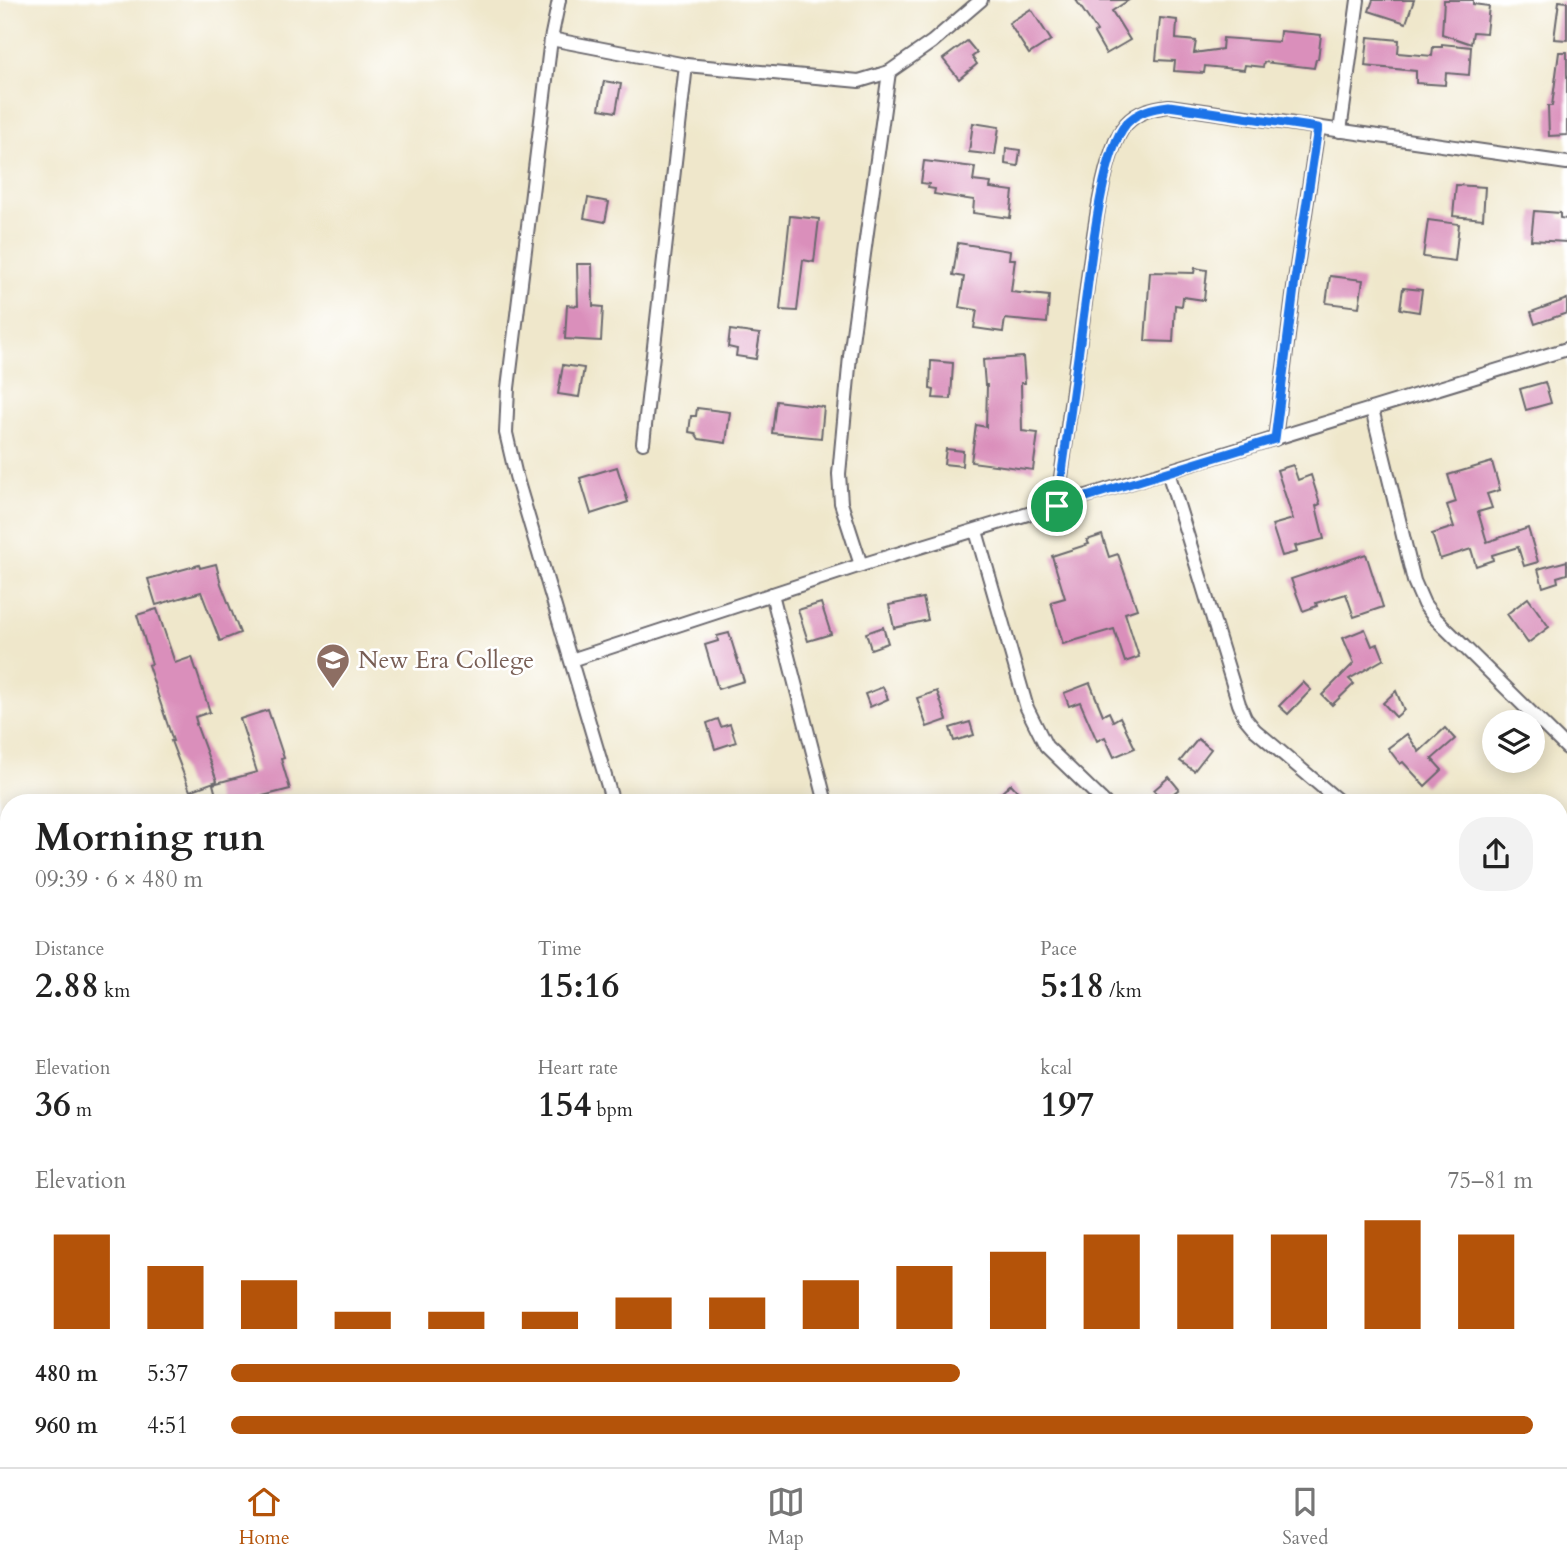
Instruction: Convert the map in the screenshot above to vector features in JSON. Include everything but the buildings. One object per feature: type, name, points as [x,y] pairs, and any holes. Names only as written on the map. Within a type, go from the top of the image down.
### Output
[{"type":"street","points":[[559,0],[551,39],[508,388],[506,433],[516,476],[610,794]]},
{"type":"street","points":[[551,39],[686,65],[859,81],[889,72],[932,42],[981,0]]},
{"type":"street","points":[[1340,131],[1358,0]]},
{"type":"street","points":[[643,443],[686,65]]},
{"type":"street","points":[[861,565],[841,503],[839,474],[850,356],[889,72]]},
{"type":"street","points":[[1057,506],[1094,237],[1109,162],[1119,135],[1136,114],[1169,106],[1567,163]]},
{"type":"street","points":[[1275,439],[1318,128]]},
{"type":"street","points":[[571,660],[861,565],[1567,348]]},
{"type":"street","points":[[1372,409],[1414,582],[1424,604],[1567,748]]},
{"type":"street","points":[[1168,472],[1245,718],[1255,730],[1330,794]]},
{"type":"street","points":[[976,531],[1027,708],[1037,730],[1046,746],[1096,794]]},
{"type":"street","points":[[772,594],[824,794]]},
{"type":"place","name":"New Era College","points":[[333,690]]},
{"type":"route","points":[[1169,106],[1318,128],[1275,439],[1057,506],[1094,237],[1109,162],[1119,135],[1136,114],[1169,106]]}]
